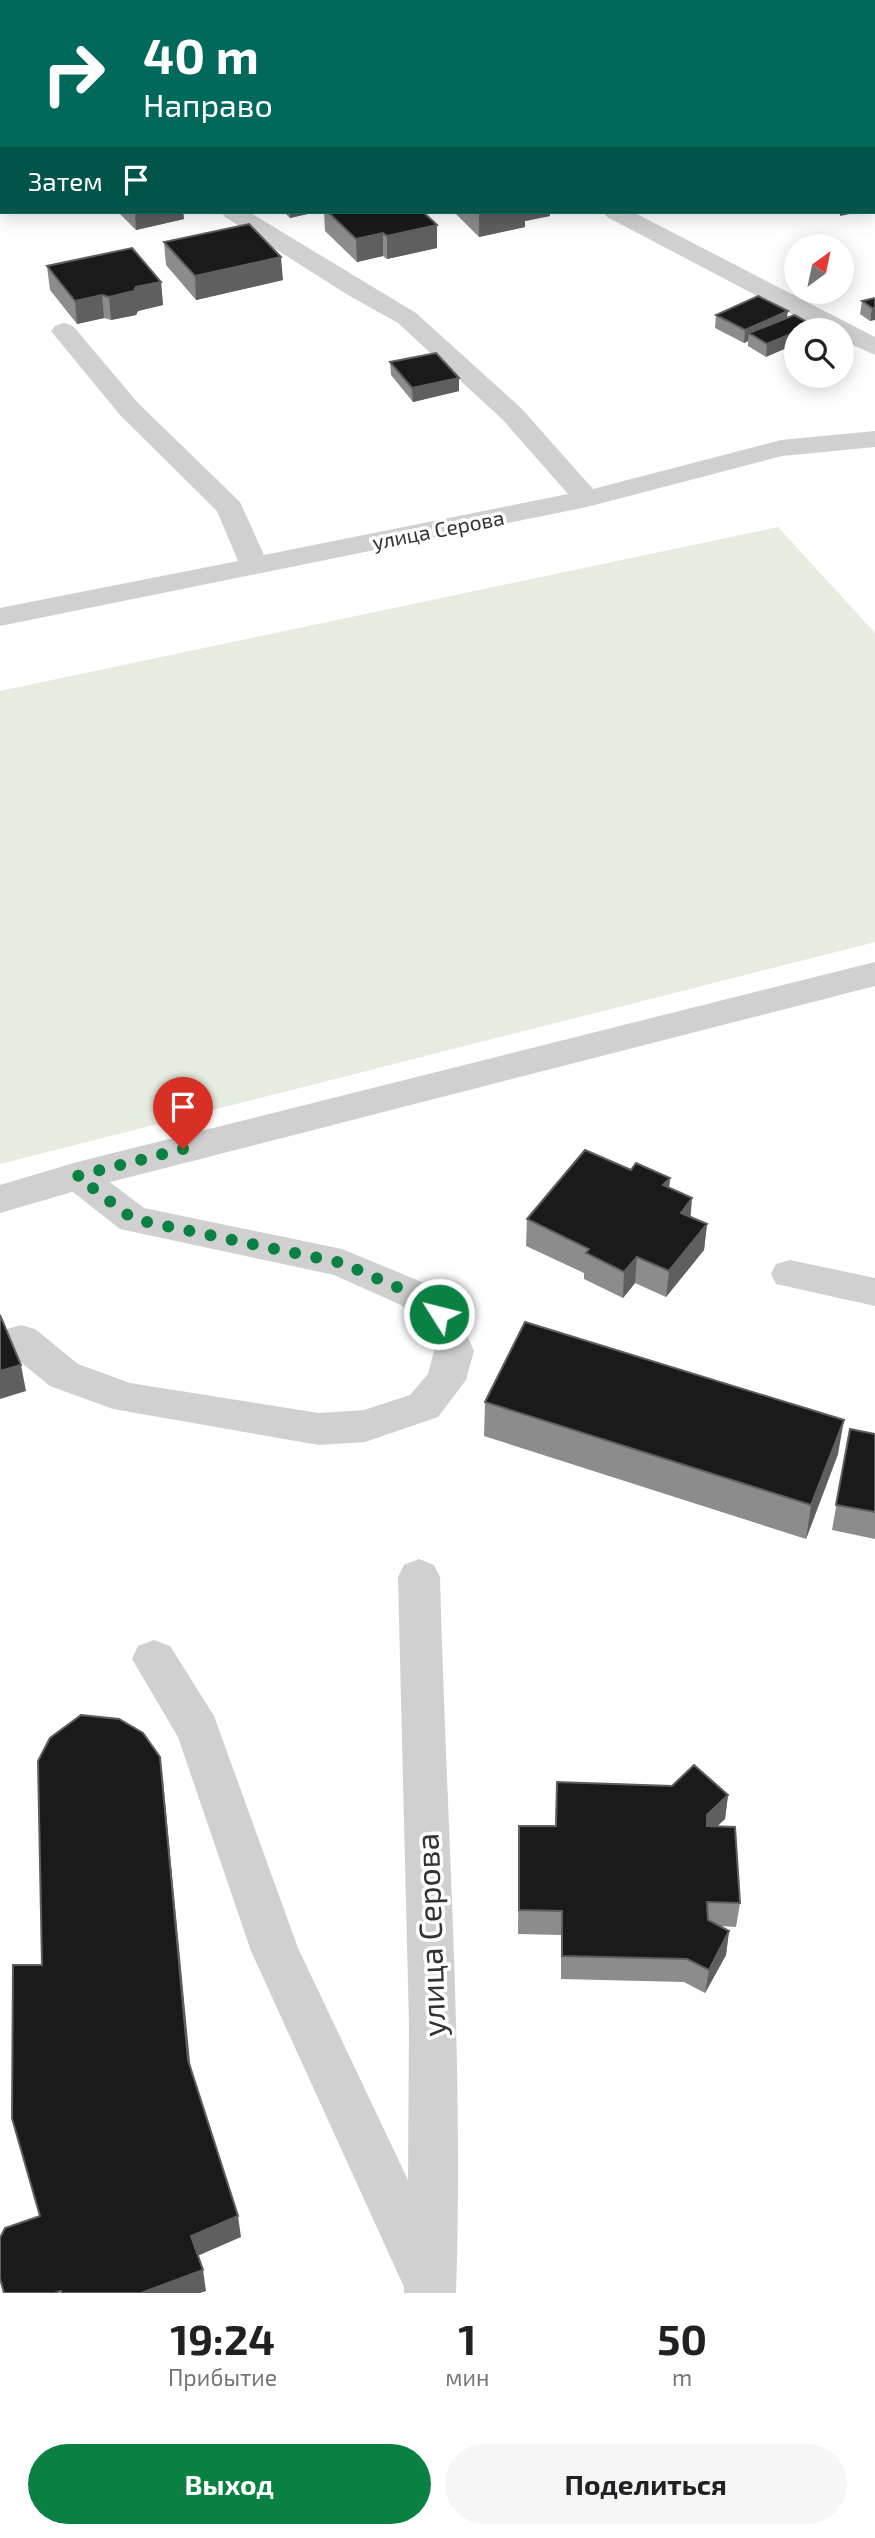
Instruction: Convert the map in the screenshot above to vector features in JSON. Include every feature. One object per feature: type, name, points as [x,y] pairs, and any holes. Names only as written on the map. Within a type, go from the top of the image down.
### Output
[{"type":"street","points":[[0,1199],[77,1176],[875,974]]},
{"type":"lane","points":[[236,214],[407,318],[512,414],[587,499]]},
{"type":"lane","points":[[619,214],[875,347]]},
{"type":"lane","points":[[64,331],[129,409],[230,508],[254,566]]},
{"type":"lane","name":"улица Серова","points":[[0,617],[587,499],[781,448],[875,439]]},
{"type":"lane","points":[[21,1340],[64,1374],[127,1398],[255,1421],[319,1429],[365,1426],[424,1406],[446,1380],[454,1351],[439,1314],[415,1295],[342,1263],[133,1219],[77,1176]]},
{"type":"lane","points":[[790,1275],[875,1292]]},
{"type":"lane","name":"улица Серова","points":[[419,1577],[420,1700],[436,2128],[430,2289]]},
{"type":"lane","points":[[154,1659],[198,1730],[275,1951],[430,2289]]},
{"type":"shaded area","points":[[778,527],[875,633],[875,942],[0,1164],[0,691]]},
{"type":"building","points":[[330,214],[425,214],[437,225],[387,236],[383,233],[356,239]]},
{"type":"building","points":[[249,224],[281,257],[195,276],[164,242]]},
{"type":"building","points":[[132,248],[161,282],[136,287],[134,291],[109,297],[102,295],[75,301],[47,266]]},
{"type":"building","points":[[758,296],[788,311],[745,330],[716,315]]},
{"type":"building","points":[[875,298],[875,308],[862,301]]},
{"type":"building","points":[[784,319],[784,337],[767,344],[749,333]]},
{"type":"building","points":[[436,353],[459,378],[412,388],[390,362]]},
{"type":"building","points":[[585,1150],[631,1170],[636,1163],[670,1178],[663,1185],[692,1198],[681,1213],[707,1224],[669,1271],[637,1257],[624,1272],[586,1253],[589,1249],[527,1219]]},
{"type":"building","points":[[0,1315],[21,1365],[0,1371]]},
{"type":"building","points":[[525,1322],[844,1420],[811,1505],[485,1402]]},
{"type":"building","points":[[850,1429],[875,1434],[875,1512],[836,1505]]},
{"type":"building","points":[[81,1715],[119,1719],[143,1733],[160,1757],[188,2060],[238,2216],[191,2236],[203,2270],[141,2293],[4,2293],[0,2278],[0,2238],[5,2228],[40,2216],[12,2118],[13,1965],[42,1965],[38,1761],[50,1738]]},
{"type":"building","points":[[694,1765],[728,1795],[707,1815],[707,1826],[735,1827],[740,1903],[707,1902],[708,1920],[729,1931],[709,1970],[687,1959],[562,1956],[562,1911],[519,1910],[519,1826],[556,1826],[557,1782],[672,1786]]},
{"type":"route","points":[[183,1149],[77,1176],[133,1219],[342,1263],[415,1295],[439,1314]]}]
